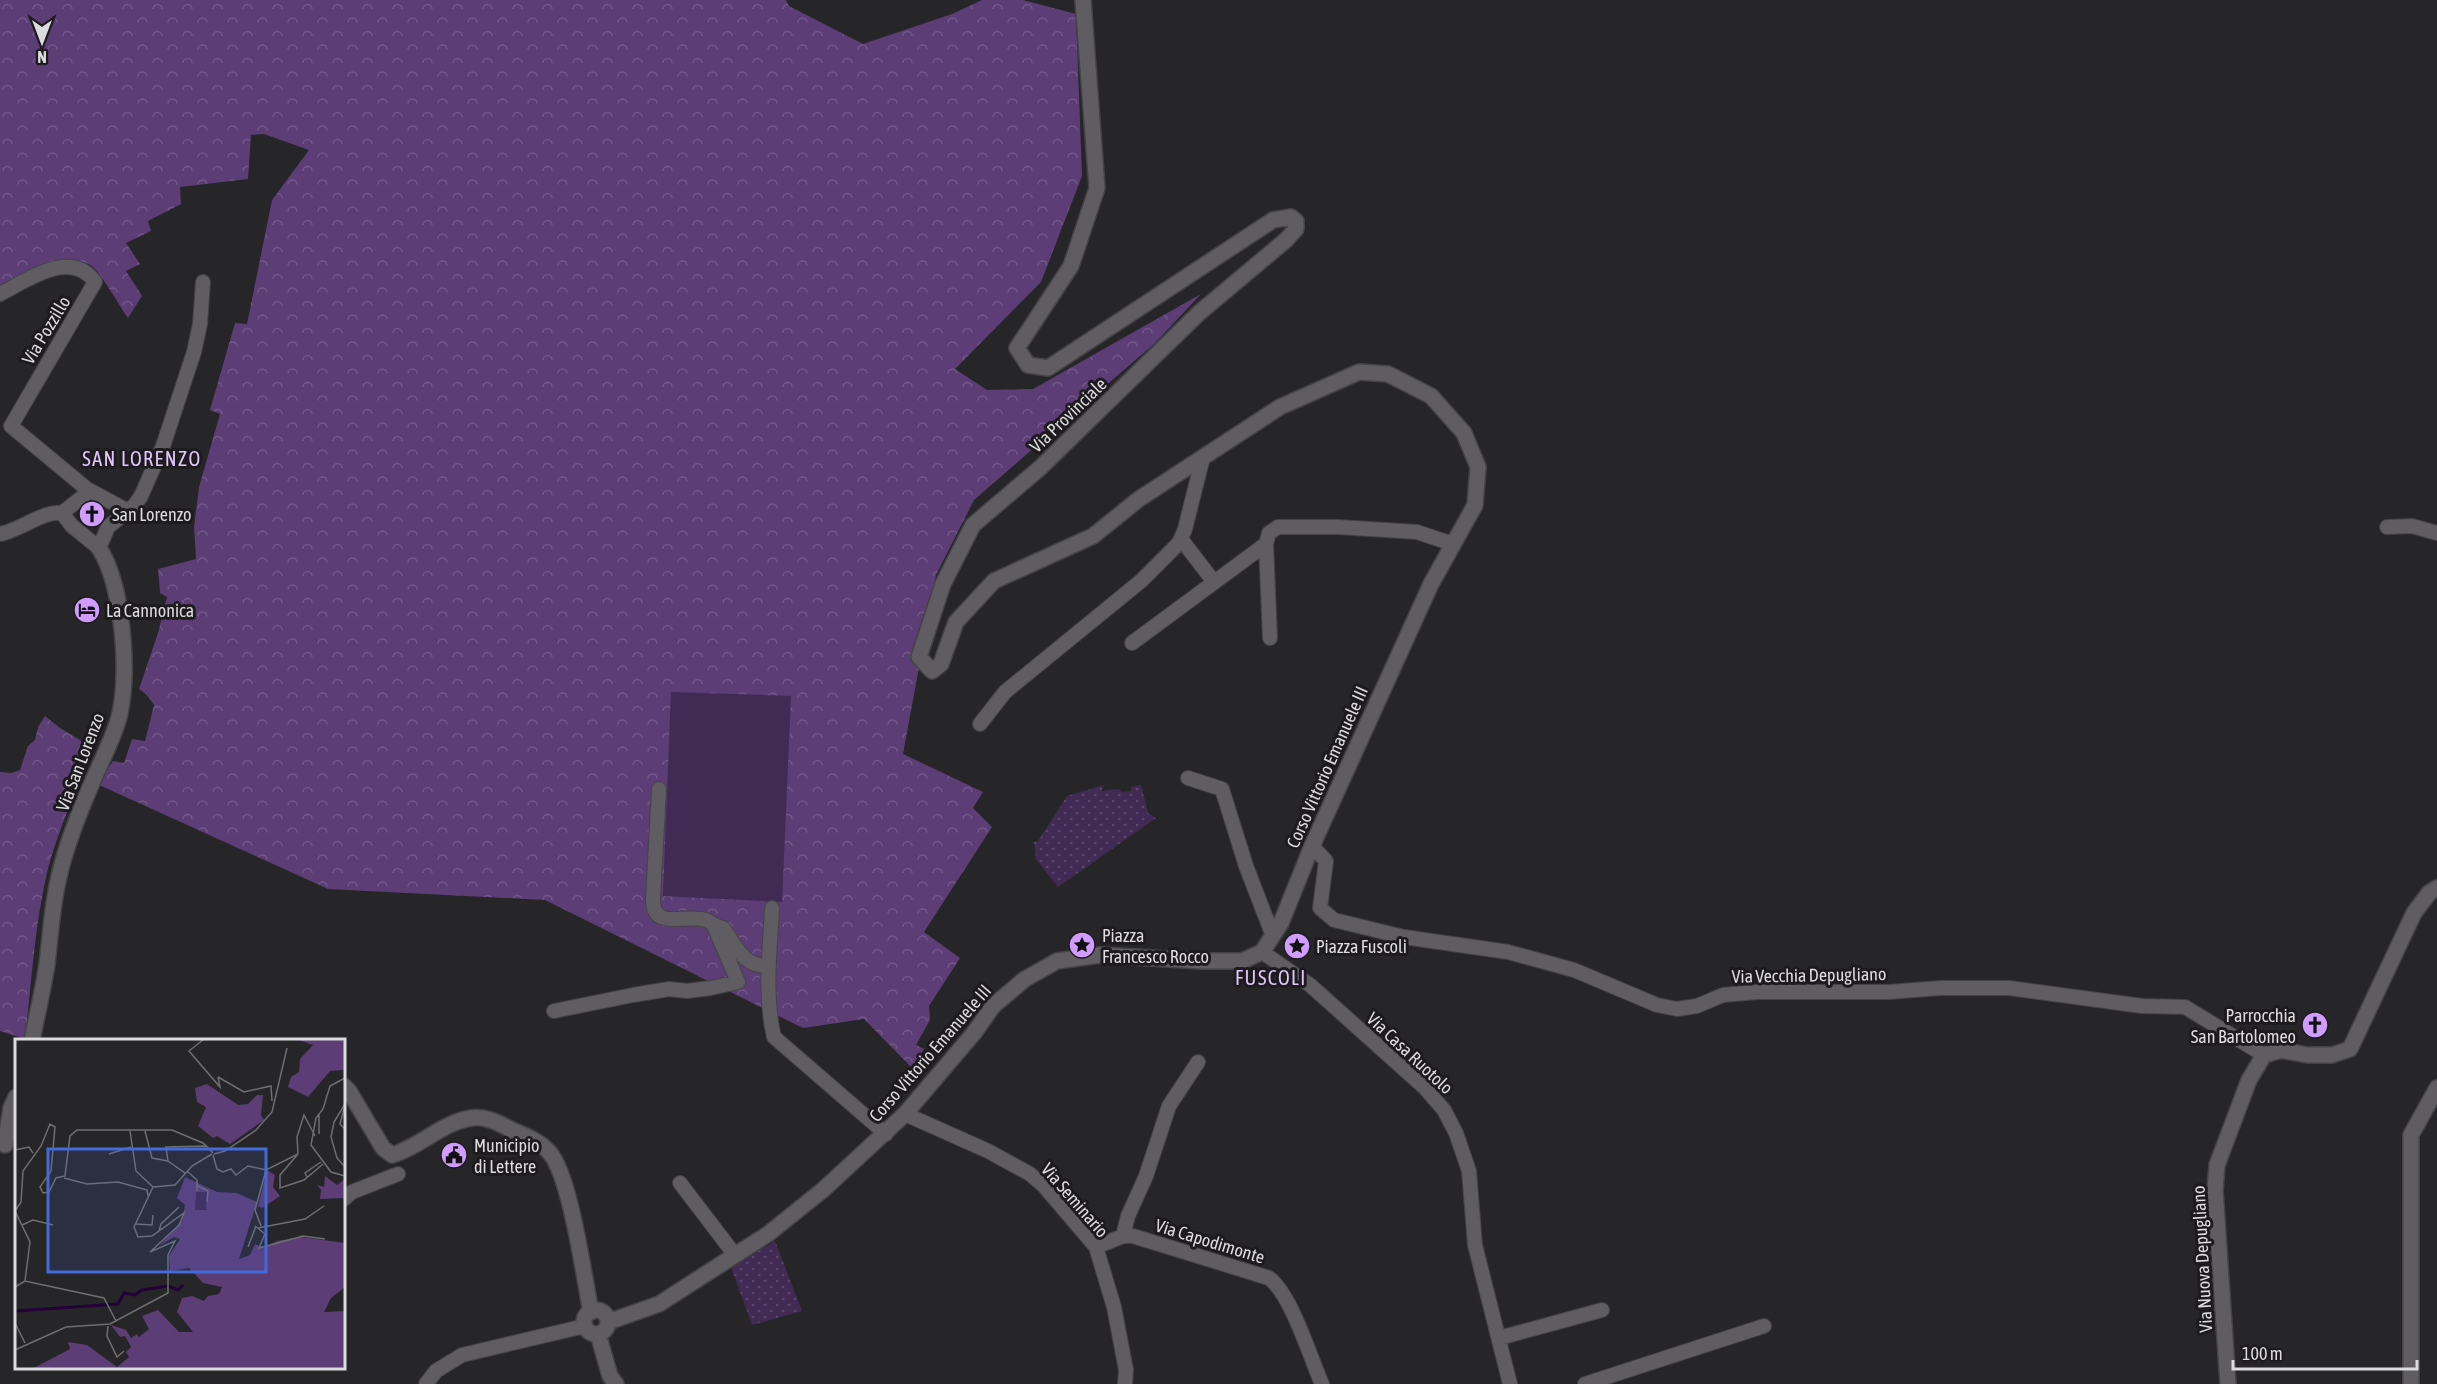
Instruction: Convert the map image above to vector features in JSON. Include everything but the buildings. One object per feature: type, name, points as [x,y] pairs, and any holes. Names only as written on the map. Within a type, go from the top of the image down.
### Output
[{"type":"street","name":"Via Provinciale","points":[[1083,0],[1097,188],[1071,267],[1017,348],[1029,365],[1048,368],[1273,220],[1291,217],[1296,221],[1296,228],[1286,240],[1199,313],[1040,468],[973,525],[943,584],[919,657],[932,671],[941,664],[956,622],[994,581],[1093,536],[1139,499],[1280,407],[1359,372],[1388,374],[1431,396],[1464,433],[1478,467]]},
{"type":"street","name":"Via Pozzillo","points":[[0,294],[57,267],[81,269],[88,272],[95,282],[11,426],[90,491],[128,511]]},
{"type":"street","points":[[99,548],[108,527],[128,511],[141,496],[163,446],[194,352],[200,324],[203,282]]},
{"type":"street","points":[[980,724],[1005,692],[1141,581],[1181,539],[1203,457]]},
{"type":"street","name":"Corso Vittorio Emanuele III","points":[[608,1322],[659,1304],[768,1234],[824,1189],[886,1134],[974,1033],[993,1006],[1025,979],[1057,961],[1100,955],[1242,961],[1262,952],[1281,923],[1312,846],[1431,584],[1475,505],[1478,467]]},
{"type":"street","points":[[0,534],[53,513],[62,513],[90,491]]},
{"type":"street","name":"Via San Lorenzo","points":[[32,1039],[46,966],[53,907],[63,861],[96,774],[107,754],[120,714],[123,649],[121,619],[113,577],[99,548],[72,526],[62,513]]},
{"type":"street","points":[[2387,527],[2412,526],[2437,533]]},
{"type":"street","points":[[1270,638],[1266,544],[1269,534],[1278,527],[1338,527],[1417,532],[1453,544]]},
{"type":"street","points":[[1181,539],[1214,582]]},
{"type":"street","points":[[1132,643],[1266,544]]},
{"type":"street","points":[[1188,777],[1222,789],[1246,866],[1273,936]]},
{"type":"street","points":[[659,789],[652,908],[656,915],[664,918],[706,920],[714,926],[723,928],[741,955],[753,965],[769,966]]},
{"type":"street","name":"Via Vecchia Depugliano","points":[[1312,846],[1326,861],[1320,908],[1334,920],[1404,937],[1508,952],[1574,970],[1657,1005],[1677,1009],[1697,1006],[1723,995],[1757,992],[1889,992],[1941,988],[2009,988],[2142,1006],[2185,1007],[2264,1055]]},
{"type":"street","points":[[2264,1055],[2281,1050],[2307,1055],[2332,1055],[2350,1049],[2414,913],[2429,893],[2437,888]]},
{"type":"street","points":[[772,908],[769,966],[770,1019],[774,1036],[886,1134]]},
{"type":"street","points":[[554,1011],[669,989],[687,991],[738,982],[714,926]]},
{"type":"street","name":"Via Casa Ruotolo","points":[[1262,952],[1310,985],[1424,1087],[1444,1110],[1456,1133],[1469,1171],[1475,1245],[1510,1384]]},
{"type":"street","name":"Via Nuova Depugliano","points":[[2228,1384],[2215,1190],[2216,1174],[2217,1165],[2249,1080],[2264,1055]]},
{"type":"street","points":[[1096,1247],[1123,1236],[1128,1216],[1146,1176],[1169,1106],[1198,1062]]},
{"type":"street","points":[[345,1087],[383,1148],[392,1155],[400,1153],[446,1126],[469,1118],[484,1117],[532,1140],[549,1152],[563,1174],[591,1311]]},
{"type":"street","points":[[2411,1384],[2411,1135],[2437,1088]]},
{"type":"street","points":[[7,1146],[11,1108],[15,1099]]},
{"type":"street","name":"Via Seminario","points":[[905,1114],[988,1151],[1030,1174],[1044,1186],[1096,1247],[1114,1307],[1126,1370],[1125,1384]]},
{"type":"street","points":[[345,1197],[352,1192],[398,1174]]},
{"type":"street","points":[[680,1184],[735,1255]]},
{"type":"street","name":"Via Capodimonte","points":[[1123,1236],[1146,1240],[1269,1278],[1277,1284],[1292,1311],[1322,1384]]},
{"type":"street","points":[[426,1384],[436,1371],[462,1355],[591,1330],[606,1329],[608,1322],[604,1314],[597,1310],[591,1311],[586,1316],[591,1330],[610,1376],[616,1384]]},
{"type":"street","points":[[1499,1338],[1602,1310]]},
{"type":"street","points":[[1585,1384],[1764,1326]]},
{"type":"shaded area","points":[[671,692],[791,696],[782,902],[663,896]]},
{"type":"shaded area","points":[[1104,785],[1101,791],[1120,789],[1121,792],[1131,791],[1131,787],[1141,785],[1148,813],[1156,818],[1058,887],[1036,859],[1034,842],[1038,841],[1067,796]]},
{"type":"shaded area","points":[[775,1241],[802,1311],[752,1325],[731,1267]]},
{"type":"green space","points":[[0,0],[786,0],[789,6],[863,44],[952,14],[982,0],[1023,0],[1076,14],[1082,176],[1041,282],[955,369],[987,390],[1033,389],[1201,294],[1155,343],[974,500],[936,575],[903,754],[983,792],[973,808],[992,827],[924,932],[960,958],[929,1006],[930,1020],[916,1045],[924,1049],[912,1068],[864,1019],[803,1028],[545,900],[328,889],[97,784],[113,761],[124,763],[132,739],[145,741],[154,705],[139,689],[158,633],[167,597],[160,593],[158,569],[196,559],[194,527],[199,487],[220,414],[210,410],[235,323],[247,324],[272,200],[309,150],[264,134],[251,135],[248,179],[180,187],[181,204],[148,221],[151,231],[126,243],[140,264],[126,271],[142,296],[128,318],[96,270],[83,262],[72,261],[46,267],[0,288]]},
{"type":"green space","points":[[45,716],[90,746],[48,869],[38,924],[25,1039],[0,1031],[0,772],[12,773],[20,770],[28,746],[35,740],[38,727]]},
{"type":"place","name":"San Lorenzo","points":[[92,514]]},
{"type":"place","name":"La Cannonica","points":[[87,610]]},
{"type":"place","name":"Piazza Francesco Rocco","points":[[1082,945]]},
{"type":"place","name":"Piazza Fuscoli","points":[[1297,946]]},
{"type":"place","name":"Parrocchia San Bartolomeo","points":[[2315,1025]]},
{"type":"place","name":"Municipio di Lettere","points":[[454,1155]]},
{"type":"district","name":"SAN LORENZO","points":[[142,458]]},
{"type":"district","name":"FUSCOLI","points":[[1271,977]]}]
